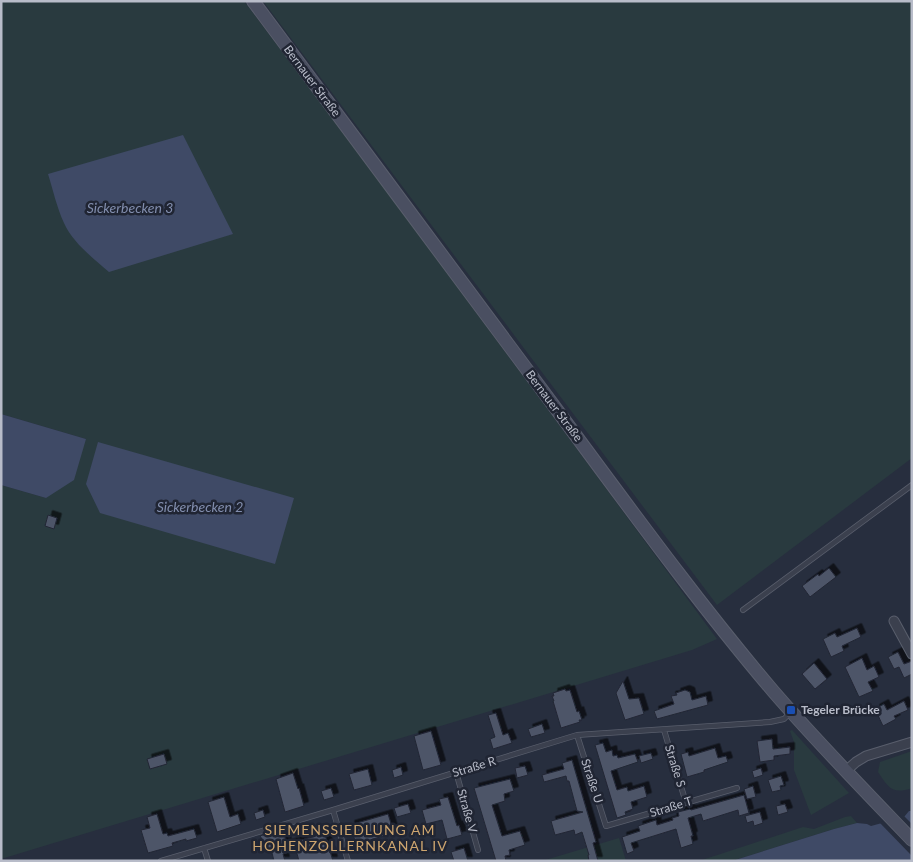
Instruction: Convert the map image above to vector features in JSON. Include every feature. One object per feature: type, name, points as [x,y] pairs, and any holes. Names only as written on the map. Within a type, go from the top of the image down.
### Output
[{"type":"main road","name":"Bernauer Straße","points":[[253,1],[671,563],[792,712],[912,840]]},
{"type":"street","points":[[894,621],[912,654]]},
{"type":"street","points":[[846,771],[866,756],[912,742]]},
{"type":"lane","points":[[743,610],[912,485]]},
{"type":"lane","name":"Straße R","points":[[161,861],[577,735],[770,722],[784,719],[792,712]]},
{"type":"lane","name":"Straße S","points":[[664,730],[686,802]]},
{"type":"lane","name":"Straße U","points":[[577,735],[606,826]]},
{"type":"lane","name":"Straße V","points":[[456,772],[478,850]]},
{"type":"lane","name":"Straße T","points":[[606,826],[737,788]]},
{"type":"lane","points":[[333,810],[348,861]]},
{"type":"lane","points":[[204,848],[208,861]]},
{"type":"shaded area","points":[[1,1],[244,1],[717,639],[692,650],[1,859],[1,485],[46,498],[86,439],[1,414]]},
{"type":"shaded area","points":[[263,1],[912,1],[912,458],[717,605]]},
{"type":"shaded area","points":[[792,730],[849,793],[811,815],[794,770],[794,742],[790,731]]},
{"type":"shaded area","points":[[912,751],[912,788],[900,791],[891,788],[878,772],[880,762]]},
{"type":"shaded area","points":[[851,816],[857,823],[732,861],[699,861],[803,827],[814,829]]},
{"type":"shaded area","points":[[619,838],[626,861],[542,861]]},
{"type":"water","name":"Sickerbecken 3","points":[[183,135],[233,234],[109,272],[84,250],[68,230],[59,211],[48,174]]},
{"type":"water","points":[[1,414],[86,439],[74,480],[46,498],[1,485]]},
{"type":"water","name":"Sickerbecken 2","points":[[98,442],[294,498],[275,564],[100,513],[86,484]]},
{"type":"water","points":[[909,811],[912,811],[912,861],[732,861],[857,823],[871,826],[904,817]]},
{"type":"pier","points":[[903,815],[912,824],[912,856],[879,822]]},
{"type":"building","points":[[48,515],[57,518],[54,529],[45,526]]},
{"type":"building","points":[[829,568],[836,577],[810,597],[802,586]]},
{"type":"building","points":[[857,628],[861,637],[842,646],[844,651],[831,657],[823,639],[835,633],[837,637]]},
{"type":"building","points":[[898,652],[904,664],[912,661],[912,674],[904,678],[899,667],[894,669],[888,657]]},
{"type":"building","points":[[862,658],[867,670],[874,666],[879,677],[868,682],[873,691],[859,697],[845,667]]},
{"type":"building","points":[[814,663],[827,679],[815,689],[802,674]]},
{"type":"building","points":[[623,681],[629,699],[639,698],[644,714],[625,720],[616,693]]},
{"type":"building","points":[[565,689],[566,691],[570,690],[577,712],[579,711],[582,720],[561,728],[552,696],[554,696],[553,693]]},
{"type":"building","points":[[685,690],[690,692],[692,700],[706,696],[708,705],[657,719],[654,711],[674,704],[671,696]]},
{"type":"building","points":[[904,701],[908,710],[894,716],[896,719],[883,726],[875,709],[884,704],[887,710]]},
{"type":"building","points":[[496,713],[503,735],[508,733],[512,743],[493,749],[490,739],[495,737],[488,715]]},
{"type":"building","points":[[542,724],[545,733],[531,737],[528,729]]},
{"type":"building","points":[[431,731],[441,765],[423,770],[414,736]]},
{"type":"building","points":[[772,739],[773,749],[790,747],[790,754],[774,756],[774,760],[760,762],[757,741]]},
{"type":"building","points":[[603,743],[606,752],[612,750],[613,756],[617,755],[618,758],[635,754],[638,762],[611,771],[617,790],[627,787],[628,791],[644,786],[647,797],[631,802],[633,809],[625,812],[626,815],[617,818],[595,745]]},
{"type":"building","points":[[715,748],[718,758],[726,756],[728,762],[687,777],[681,754],[688,752],[689,756]]},
{"type":"building","points":[[651,753],[653,759],[641,763],[639,756]]},
{"type":"building","points":[[164,754],[167,764],[150,769],[147,759]]},
{"type":"building","points":[[572,760],[596,842],[593,843],[598,861],[589,861],[582,832],[575,835],[574,830],[555,835],[551,821],[583,812],[577,811],[566,776],[544,782],[542,775],[564,769],[562,763]]},
{"type":"building","points":[[525,766],[528,775],[517,778],[515,768]]},
{"type":"building","points":[[401,767],[403,775],[394,778],[392,770]]},
{"type":"building","points":[[761,768],[763,775],[754,778],[752,771]]},
{"type":"building","points":[[368,769],[372,785],[354,790],[349,774]]},
{"type":"building","points":[[293,773],[304,806],[285,812],[276,779]]},
{"type":"building","points":[[781,776],[784,785],[780,786],[781,790],[772,792],[768,780]]},
{"type":"building","points":[[510,779],[514,791],[504,794],[505,801],[492,805],[502,836],[520,831],[525,845],[509,850],[510,855],[505,856],[506,861],[496,861],[474,788]]},
{"type":"building","points":[[753,786],[756,797],[747,799],[744,789]]},
{"type":"building","points":[[331,788],[334,797],[324,800],[321,791]]},
{"type":"building","points":[[744,795],[749,813],[739,816],[738,810],[703,821],[701,814],[688,818],[693,836],[691,836],[693,844],[681,848],[676,829],[631,843],[634,851],[627,854],[622,837],[640,831],[638,826],[656,820],[657,825],[673,820],[672,818],[679,816],[678,812]]},
{"type":"building","points":[[224,797],[230,817],[238,814],[241,824],[217,832],[208,802]]},
{"type":"building","points":[[448,797],[457,826],[459,825],[462,835],[447,839],[442,820],[426,824],[422,810],[441,805],[439,799]]},
{"type":"building","points":[[408,804],[411,813],[397,817],[394,808]]},
{"type":"building","points":[[785,804],[788,812],[778,815],[776,806]]},
{"type":"building","points":[[263,810],[265,817],[256,820],[254,813]]},
{"type":"building","points":[[760,812],[763,823],[754,826],[753,821],[747,823],[745,816]]},
{"type":"building","points":[[157,814],[163,834],[167,833],[168,836],[194,829],[197,838],[172,843],[173,846],[148,853],[141,830],[150,828],[147,817]]},
{"type":"building","points":[[388,814],[394,833],[356,844],[350,825]]},
{"type":"building","points":[[323,828],[333,861],[299,861],[296,850],[283,854],[285,861],[274,861],[271,849],[263,852],[260,836],[269,833],[270,835],[274,834],[275,837],[284,834],[287,844],[316,836],[314,830]]},
{"type":"building","points":[[464,848],[468,861],[454,861],[451,852]]},
{"type":"place","name":"Tegeler Brücke","points":[[791,710]]},
{"type":"district","name":"SIEMENSSIEDLUNG AM HOHENZOLLERNKANAL IV","points":[[350,838]]}]
